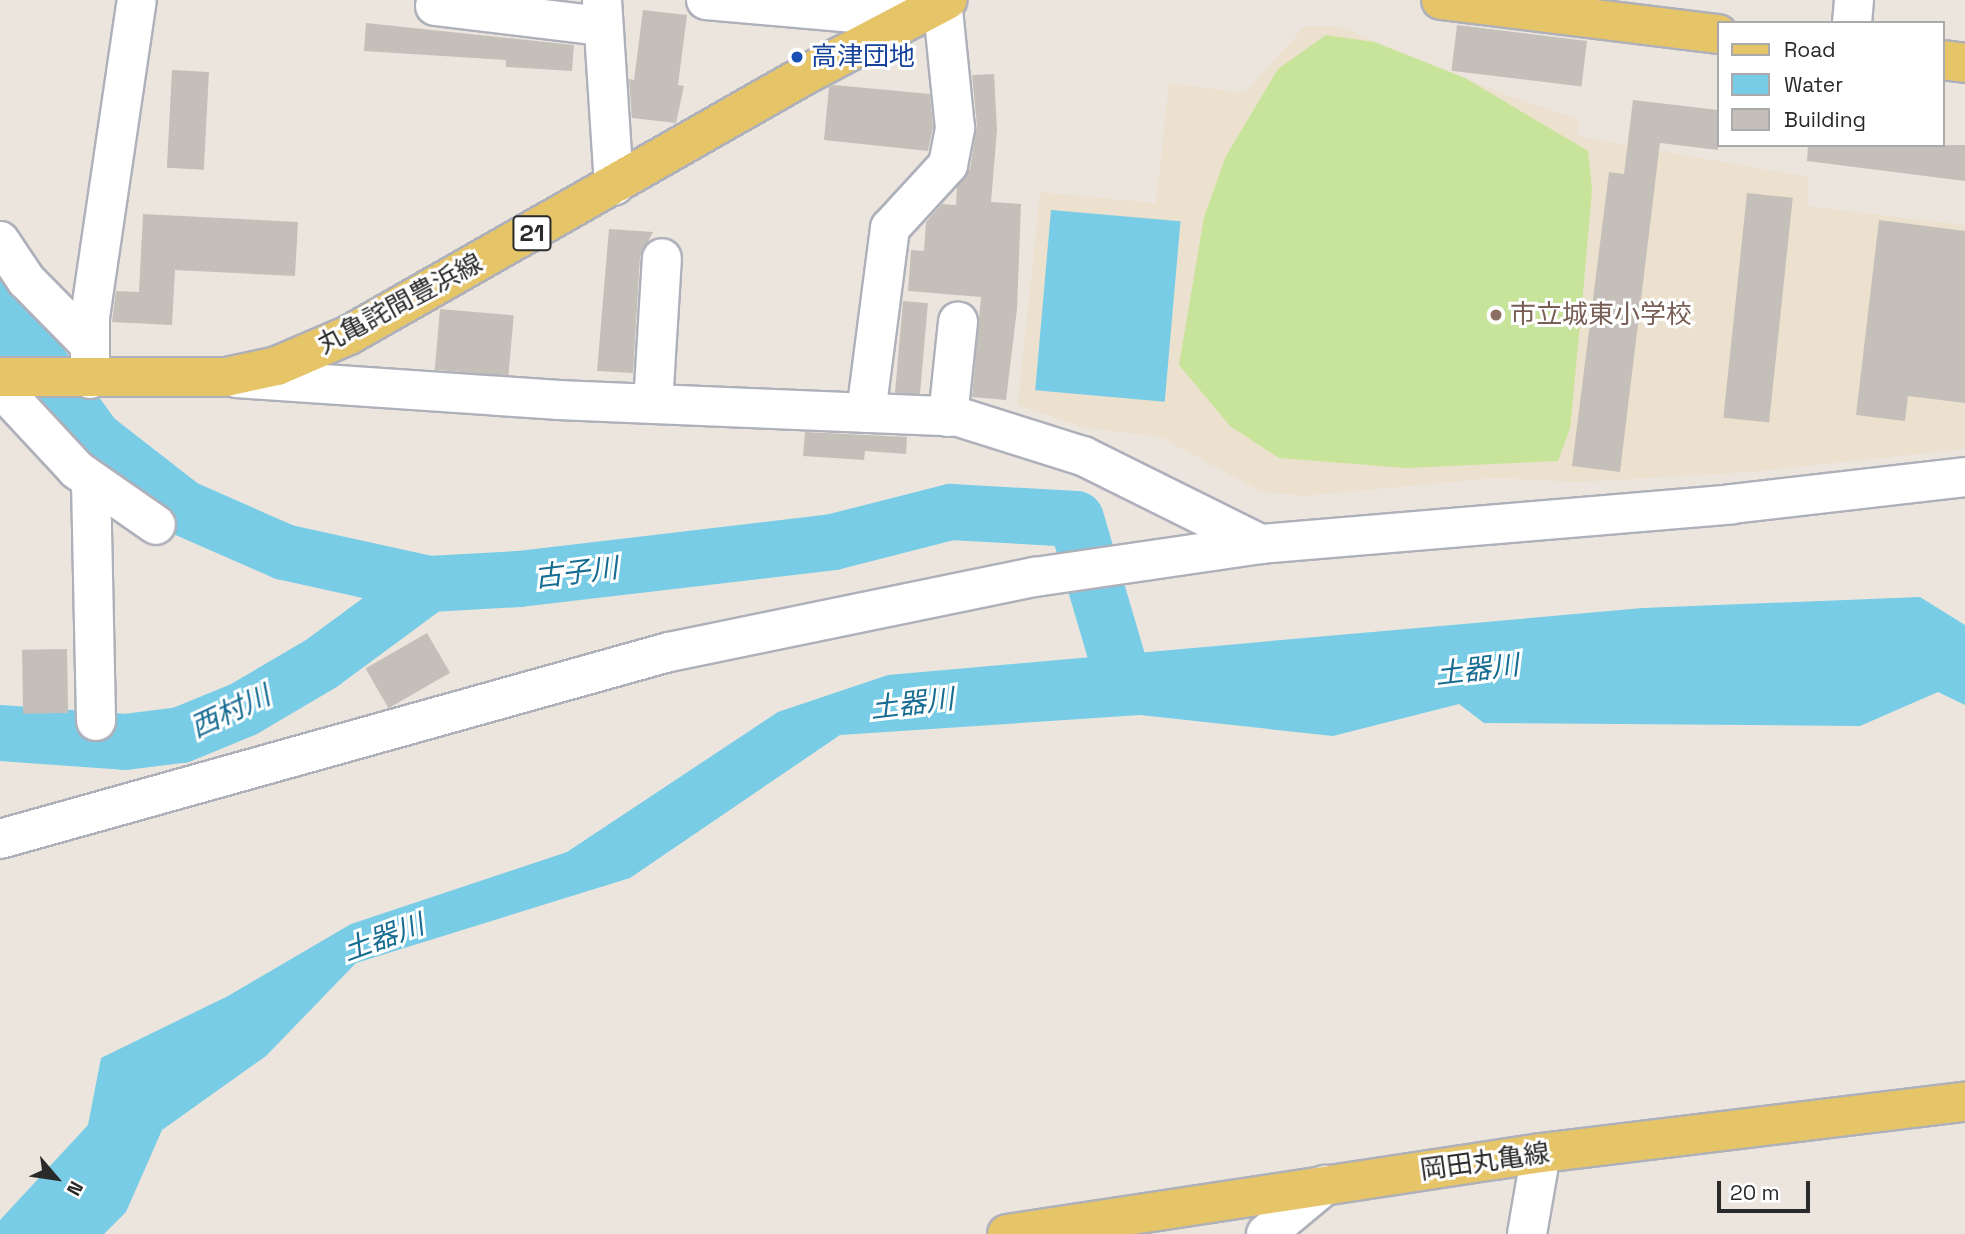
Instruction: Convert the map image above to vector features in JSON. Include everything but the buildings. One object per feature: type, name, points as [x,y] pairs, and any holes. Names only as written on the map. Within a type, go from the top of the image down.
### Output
[{"type":"main road","points":[[1441,0],[1716,34]]},
{"type":"main road","name":"丸亀詫間豊浜線","points":[[2,380],[90,362],[226,377],[277,366],[349,335],[935,5]]},
{"type":"main road","points":[[1944,60],[1965,63]]},
{"type":"main road","name":"岡田丸亀線","points":[[1007,1234],[1541,1153],[1965,1101]]},
{"type":"street","points":[[90,362],[90,317],[137,0]]},
{"type":"street","points":[[706,0],[935,5],[954,128],[948,165],[890,228],[866,412]]},
{"type":"street","points":[[1852,21],[1854,0]]},
{"type":"street","points":[[434,14],[603,13],[614,186]]},
{"type":"street","points":[[0,241],[26,280],[90,362]]},
{"type":"street","points":[[653,404],[662,258]]},
{"type":"street","points":[[948,417],[958,322]]},
{"type":"street","points":[[226,377],[653,404],[948,417],[1083,456],[1260,544]]},
{"type":"street","points":[[2,380],[91,481],[156,525]]},
{"type":"street","points":[[0,839],[669,652],[1035,577],[1260,544],[1706,506],[1965,477]]},
{"type":"street","points":[[91,481],[96,722]]},
{"type":"street","points":[[1527,1234],[1541,1153]]},
{"type":"street","points":[[1266,1234],[1325,1185]]},
{"type":"shaded area","name":"市立城東小学校","points":[[1305,26],[1338,26],[1507,95],[1579,119],[1577,136],[1809,177],[1807,206],[1965,225],[1965,449],[1751,472],[1579,482],[1495,478],[1304,496],[1262,492],[1160,437],[1082,427],[1018,405],[1040,192],[1156,203],[1169,83],[1244,93]]},
{"type":"green space","points":[[1326,35],[1374,42],[1465,78],[1588,151],[1592,190],[1570,429],[1558,461],[1406,468],[1279,458],[1230,426],[1179,365],[1204,217],[1226,156],[1278,69]]},
{"type":"water","points":[[1051,210],[1181,221],[1165,402],[1035,390]]},
{"type":"water","name":"土器川","points":[[1920,597],[1965,625],[1965,705],[1938,692],[1860,726],[1484,723],[1459,704],[1333,736],[1140,715],[840,735],[630,878],[356,963],[266,1056],[162,1130],[126,1212],[104,1234],[0,1234],[0,1220],[88,1125],[101,1058],[228,996],[351,924],[567,852],[778,712],[888,675],[1643,608]]},
{"type":"waterway","name":"古子川","points":[[0,309],[94,438],[184,508],[284,552],[429,584],[519,579],[833,542],[951,512],[1076,519],[1125,685]]},
{"type":"waterway","name":"西村川","points":[[0,733],[125,742],[181,735],[244,709],[322,663],[429,584]]},
{"type":"place","name":"高津団地","points":[[797,57]]},
{"type":"place","name":"市立城東小学校","points":[[1496,315]]}]
